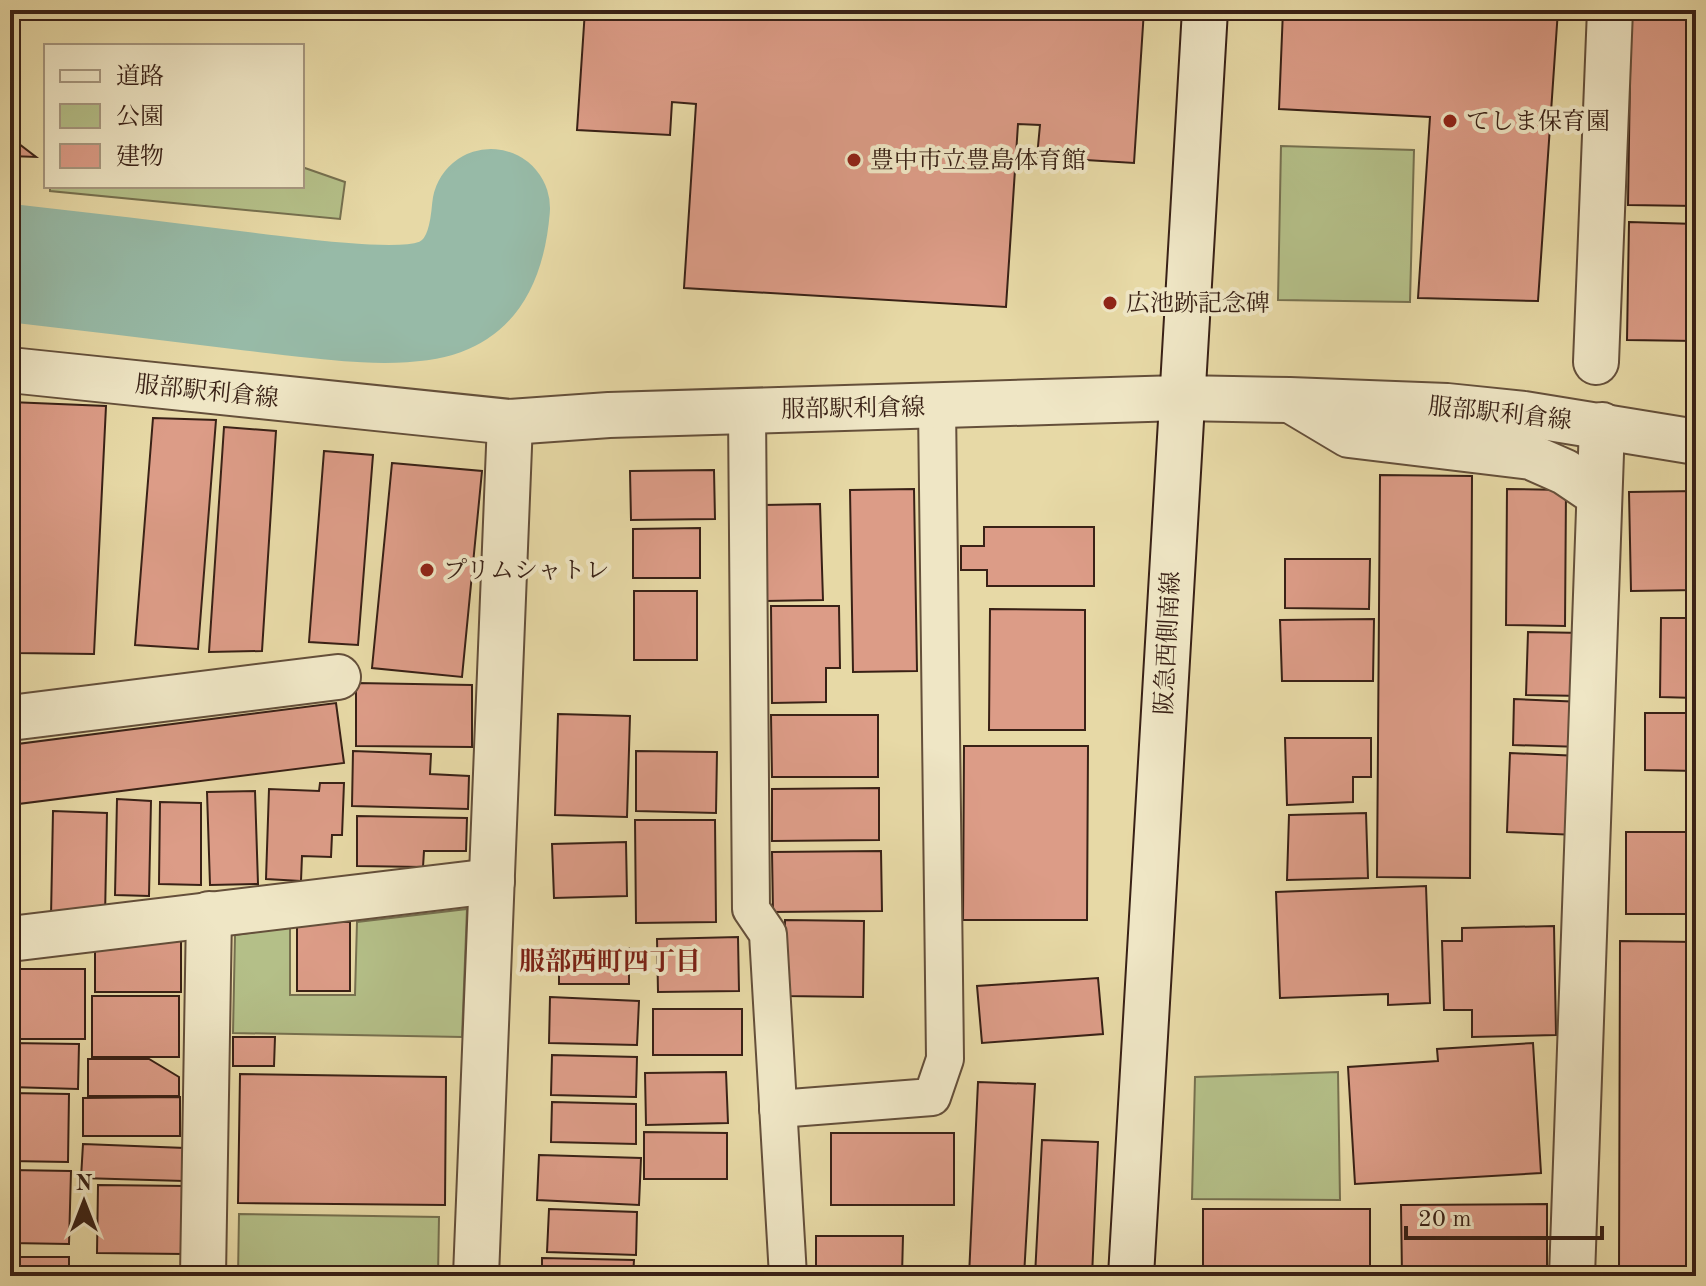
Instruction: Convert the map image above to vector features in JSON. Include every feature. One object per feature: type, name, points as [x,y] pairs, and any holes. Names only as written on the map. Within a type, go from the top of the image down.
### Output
[{"type":"street","name":"阪急西側南線","points":[[1131,1276],[1205,10]]},
{"type":"street","points":[[1596,362],[1610,10]]},
{"type":"street","name":"服部駅利倉線","points":[[10,370],[510,422],[747,410],[1180,398],[1447,406],[1602,425],[1696,442]]},
{"type":"street","points":[[1290,400],[1349,435],[1531,457],[1565,472],[1599,495]]},
{"type":"street","points":[[476,1276],[510,422]]},
{"type":"street","points":[[1572,1276],[1602,425]]},
{"type":"street","points":[[10,718],[338,677]]},
{"type":"street","points":[[10,939],[492,881]]},
{"type":"street","points":[[203,1276],[209,914]]},
{"type":"lane","points":[[778,1109],[932,1097],[945,1059],[937,406]]},
{"type":"lane","points":[[747,410],[751,909],[768,934],[788,1276]]},
{"type":"green space","points":[[1281,146],[1414,150],[1410,302],[1278,300]]},
{"type":"green space","points":[[304,168],[345,182],[340,219],[50,191],[50,188],[304,188]]},
{"type":"green space","points":[[467,909],[462,1037],[233,1033],[235,935],[290,927],[290,995],[355,995],[357,922]]},
{"type":"green space","points":[[1338,1072],[1340,1200],[1192,1199],[1195,1077]]},
{"type":"green space","points":[[239,1214],[439,1217],[438,1276],[238,1276]]},
{"type":"building","name":"豊中市立豊島体育館","points":[[585,10],[1144,10],[1134,163],[1037,157],[1040,125],[1018,124],[1006,307],[684,288],[696,104],[672,102],[670,135],[577,130]]},
{"type":"building","points":[[1283,10],[1558,10],[1538,301],[1418,298],[1430,117],[1279,109]]},
{"type":"building","points":[[1631,10],[1696,10],[1696,206],[1628,205]]},
{"type":"building","points":[[10,137],[36,157],[10,156]]},
{"type":"building","points":[[1629,222],[1696,224],[1696,341],[1627,340]]},
{"type":"building","points":[[10,402],[106,406],[94,654],[15,653],[10,590]]},
{"type":"building","points":[[153,418],[216,420],[198,649],[135,645]]},
{"type":"building","points":[[224,427],[276,431],[262,651],[209,652]]},
{"type":"building","points":[[324,451],[373,455],[358,645],[309,642]]},
{"type":"building","name":"プリムシャトレ","points":[[392,463],[482,471],[462,677],[372,668]]},
{"type":"building","points":[[714,470],[715,519],[631,520],[630,471]]},
{"type":"building","points":[[1380,475],[1472,476],[1470,878],[1377,877]]},
{"type":"building","points":[[914,489],[917,671],[853,672],[850,490]]},
{"type":"building","points":[[1507,489],[1566,490],[1565,626],[1506,625]]},
{"type":"building","points":[[1696,491],[1696,590],[1631,591],[1629,492]]},
{"type":"building","points":[[820,504],[823,600],[765,601],[763,505]]},
{"type":"building","points":[[984,527],[1094,527],[1094,586],[987,586],[987,570],[961,570],[961,546],[984,546]]},
{"type":"building","points":[[700,528],[700,578],[633,578],[633,529]]},
{"type":"building","points":[[1285,559],[1370,559],[1369,609],[1285,608]]},
{"type":"building","points":[[634,591],[697,591],[697,660],[634,660]]},
{"type":"building","points":[[771,606],[839,606],[840,668],[826,668],[826,702],[772,703]]},
{"type":"building","points":[[990,609],[1085,610],[1085,730],[989,730]]},
{"type":"building","points":[[1661,618],[1696,618],[1696,698],[1660,697]]},
{"type":"building","points":[[1374,619],[1373,681],[1282,681],[1280,620]]},
{"type":"building","points":[[1528,632],[1584,633],[1583,696],[1526,695]]},
{"type":"building","points":[[356,683],[472,685],[472,747],[356,746]]},
{"type":"building","points":[[1514,699],[1583,702],[1582,747],[1513,745]]},
{"type":"building","points":[[336,703],[344,763],[10,805],[10,745]]},
{"type":"building","points":[[1645,713],[1696,713],[1696,771],[1645,770]]},
{"type":"building","points":[[558,714],[630,716],[627,817],[555,815]]},
{"type":"building","points":[[771,715],[878,715],[878,777],[772,777]]},
{"type":"building","points":[[1285,738],[1371,738],[1371,777],[1353,777],[1353,802],[1287,805]]},
{"type":"building","points":[[964,746],[1088,746],[1087,920],[963,920]]},
{"type":"building","points":[[353,751],[431,754],[430,774],[469,776],[468,809],[352,806]]},
{"type":"building","points":[[636,751],[717,752],[716,813],[636,811]]},
{"type":"building","points":[[1510,753],[1580,756],[1577,835],[1507,832]]},
{"type":"building","points":[[320,783],[344,783],[342,835],[332,835],[331,857],[302,856],[301,881],[266,879],[269,789],[319,791]]},
{"type":"building","points":[[879,788],[879,840],[772,841],[772,789]]},
{"type":"building","points":[[255,791],[258,884],[210,885],[207,792]]},
{"type":"building","points":[[117,799],[151,801],[149,896],[115,895]]},
{"type":"building","points":[[160,802],[201,803],[201,885],[159,884]]},
{"type":"building","points":[[53,811],[107,813],[105,918],[51,917]]},
{"type":"building","points":[[1366,813],[1368,878],[1287,880],[1289,815]]},
{"type":"building","points":[[357,816],[467,818],[466,851],[424,851],[423,867],[357,866]]},
{"type":"building","points":[[635,820],[715,820],[716,922],[636,923]]},
{"type":"building","points":[[1626,832],[1696,832],[1696,914],[1626,914]]},
{"type":"building","points":[[626,842],[627,896],[554,898],[552,844]]},
{"type":"building","points":[[881,851],[882,911],[773,912],[772,852]]},
{"type":"building","points":[[1426,886],[1430,1003],[1388,1005],[1388,994],[1280,998],[1276,892]]},
{"type":"building","points":[[785,920],[864,921],[863,997],[784,996]]},
{"type":"building","points":[[297,922],[350,922],[350,991],[297,991]]},
{"type":"building","points":[[1554,926],[1556,1035],[1472,1037],[1472,1010],[1444,1010],[1442,941],[1462,941],[1462,928]]},
{"type":"building","points":[[738,937],[739,991],[658,992],[657,939]]},
{"type":"building","points":[[181,940],[181,992],[95,992],[95,947]]},
{"type":"building","points":[[1620,941],[1696,942],[1696,1276],[1619,1276]]},
{"type":"building","points":[[559,948],[629,948],[629,984],[559,984]]},
{"type":"building","points":[[10,969],[85,969],[85,1039],[10,1039]]},
{"type":"building","points":[[1098,978],[1103,1034],[982,1043],[977,986]]},
{"type":"building","points":[[92,996],[179,996],[179,1057],[92,1057]]},
{"type":"building","points":[[550,997],[639,1001],[637,1045],[549,1043]]},
{"type":"building","points":[[653,1009],[742,1009],[742,1055],[653,1055]]},
{"type":"building","points":[[233,1037],[275,1037],[274,1066],[233,1066]]},
{"type":"building","points":[[10,1043],[79,1044],[78,1089],[10,1087]]},
{"type":"building","points":[[1533,1043],[1541,1173],[1355,1184],[1348,1067],[1438,1061],[1437,1049]]},
{"type":"building","points":[[552,1055],[637,1057],[636,1097],[551,1095]]},
{"type":"building","points":[[88,1059],[149,1059],[179,1077],[179,1096],[88,1096]]},
{"type":"building","points":[[726,1072],[728,1123],[646,1125],[645,1073]]},
{"type":"building","points":[[240,1074],[446,1077],[445,1205],[238,1203]]},
{"type":"building","points":[[978,1082],[1035,1084],[1024,1276],[969,1276]]},
{"type":"building","points":[[10,1093],[69,1094],[68,1162],[10,1161]]},
{"type":"building","points":[[180,1097],[180,1136],[83,1136],[83,1098]]},
{"type":"building","points":[[552,1102],[636,1104],[636,1144],[551,1142]]},
{"type":"building","points":[[644,1132],[727,1133],[727,1179],[644,1179]]},
{"type":"building","points":[[831,1133],[954,1133],[954,1205],[831,1205]]},
{"type":"building","points":[[1042,1140],[1098,1142],[1092,1276],[1035,1276]]},
{"type":"building","points":[[83,1144],[185,1148],[184,1181],[81,1178]]},
{"type":"building","points":[[539,1155],[641,1158],[639,1205],[537,1200]]},
{"type":"building","points":[[10,1170],[71,1171],[69,1244],[10,1243]]},
{"type":"building","points":[[98,1185],[186,1186],[184,1254],[97,1253]]},
{"type":"building","points":[[1547,1204],[1547,1276],[1402,1276],[1401,1205]]},
{"type":"building","points":[[549,1209],[637,1212],[636,1255],[547,1252]]},
{"type":"building","points":[[1203,1209],[1370,1209],[1370,1276],[1203,1276]]},
{"type":"building","points":[[816,1236],[903,1236],[902,1276],[816,1276]]},
{"type":"building","points":[[10,1257],[69,1257],[69,1276],[10,1276]]},
{"type":"building","points":[[542,1258],[634,1260],[633,1276],[542,1276]]},
{"type":"building","points":[[91,1268],[178,1268],[178,1276],[91,1276]]},
{"type":"waterway","points":[[10,263],[321,300],[374,304],[422,302],[453,291],[472,272],[484,248],[491,208]]},
{"type":"place","name":"てしま保育園","points":[[1450,121]]},
{"type":"place","name":"豊中市立豊島体育館","points":[[854,160]]},
{"type":"place","name":"広池跡記念碑","points":[[1110,303]]},
{"type":"place","name":"プリムシャトレ","points":[[427,570]]},
{"type":"district","name":"服部西町四丁目","points":[[610,961]]}]
